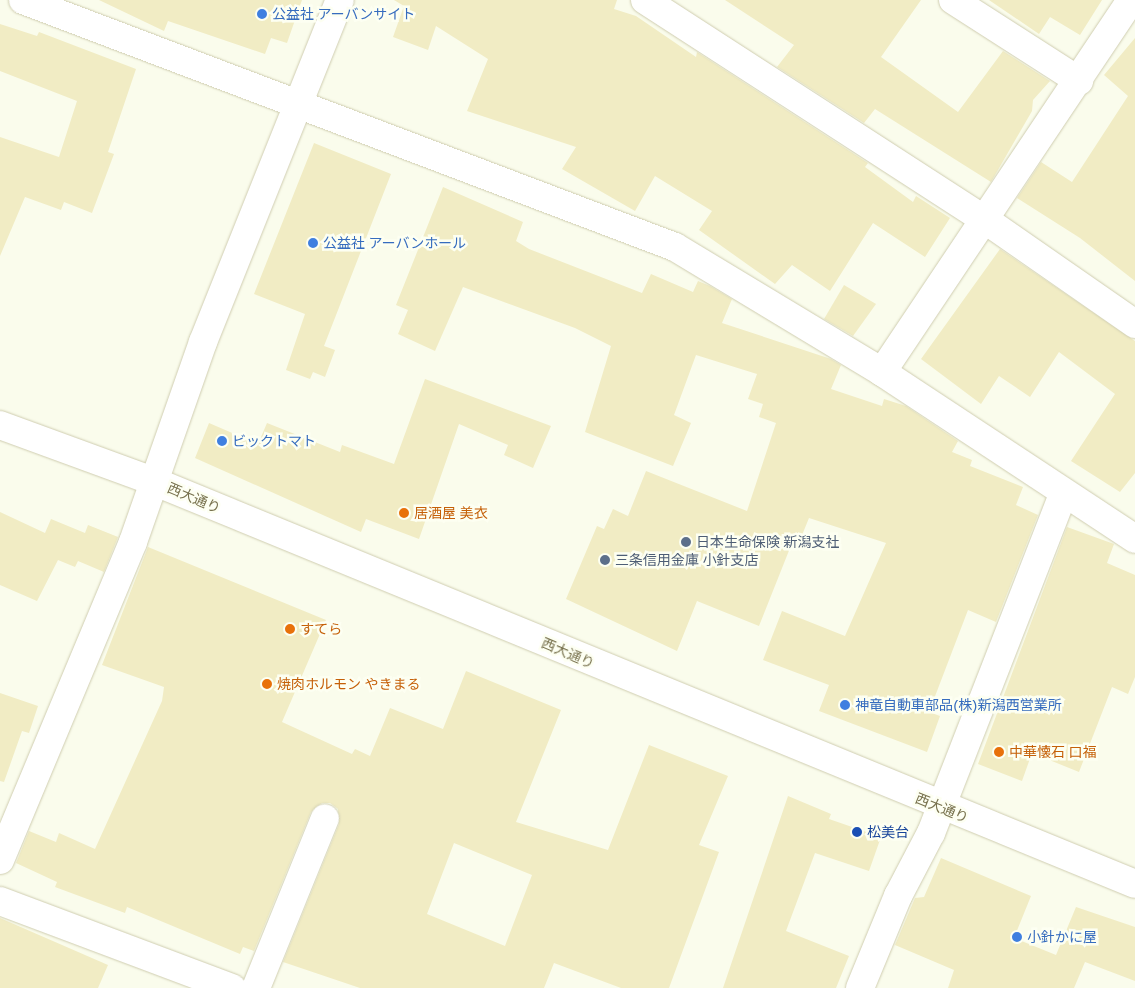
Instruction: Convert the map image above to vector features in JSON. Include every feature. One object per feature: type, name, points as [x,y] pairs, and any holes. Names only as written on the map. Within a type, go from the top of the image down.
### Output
[{"type":"street","points":[[23,0],[675,247],[882,372],[1063,494],[1135,539]]},
{"type":"street","points":[[0,860],[133,542],[203,342],[340,0]]},
{"type":"street","points":[[645,0],[984,219],[1135,324]]},
{"type":"street","points":[[953,0],[1079,80]]},
{"type":"street","points":[[882,372],[1131,0]]},
{"type":"street","name":"西大通り","points":[[0,425],[153,481],[940,808],[1135,884]]},
{"type":"street","points":[[860,988],[940,808],[1063,494]]},
{"type":"street","points":[[256,988],[325,818]]},
{"type":"street","points":[[0,901],[232,988]]},
{"type":"building","points":[[99,0],[302,0],[287,43],[271,38],[265,54],[168,21],[164,31]]},
{"type":"building","points":[[394,0],[617,0],[614,9],[636,16],[696,57],[697,52],[868,163],[865,167],[913,202],[916,196],[950,218],[925,257],[873,223],[830,291],[792,265],[775,284],[699,230],[712,211],[655,176],[635,211],[562,169],[576,147],[467,111],[488,59],[436,26],[428,50],[393,37],[404,6]]},
{"type":"building","points":[[725,0],[921,0],[881,57],[958,112],[1003,51],[1050,81],[1033,100],[1032,111],[991,182],[875,109],[864,123],[777,67],[794,45]]},
{"type":"building","points":[[989,0],[1102,0],[1080,35],[1050,17],[1039,34]]},
{"type":"building","points":[[0,24],[37,36],[39,32],[136,69],[108,152],[114,154],[92,213],[64,202],[61,210],[25,197],[0,256],[0,137],[59,157],[77,101],[0,71]]},
{"type":"building","points":[[1135,38],[1135,281],[1080,238],[1017,198],[1041,162],[1072,182],[1128,96],[1104,75]]},
{"type":"building","points":[[314,143],[391,174],[324,346],[335,350],[325,377],[313,372],[310,379],[286,370],[305,314],[254,294]]},
{"type":"building","points":[[443,187],[523,222],[516,241],[529,249],[642,293],[651,274],[693,292],[698,281],[710,286],[732,299],[722,323],[831,359],[841,365],[831,389],[882,406],[884,399],[906,406],[958,441],[952,452],[972,460],[970,466],[1023,487],[1016,505],[1038,515],[996,622],[968,610],[929,712],[940,716],[927,752],[819,711],[829,685],[763,660],[782,611],[845,636],[886,543],[809,518],[798,545],[792,543],[759,626],[697,601],[677,651],[566,599],[597,526],[604,529],[613,509],[628,516],[646,471],[747,511],[776,423],[759,417],[763,404],[748,399],[757,374],[696,355],[674,415],[691,423],[673,466],[585,432],[611,346],[575,328],[463,287],[435,351],[398,334],[408,310],[396,305]]},
{"type":"building","points":[[1000,249],[1135,341],[1135,473],[1120,492],[1071,461],[1115,394],[1059,352],[1030,397],[999,376],[981,404],[921,359]]},
{"type":"building","points":[[844,285],[876,304],[853,336],[824,319]]},
{"type":"building","points":[[425,379],[551,426],[533,468],[504,455],[508,445],[459,424],[419,539],[366,519],[361,532],[195,458],[209,423],[258,444],[267,423],[340,452],[342,445],[394,464]]},
{"type":"building","points":[[0,512],[45,533],[51,519],[85,533],[88,525],[118,537],[104,572],[78,561],[75,567],[58,560],[37,601],[0,585]]},
{"type":"building","points":[[1067,527],[1114,544],[1107,563],[1135,575],[1135,677],[1128,694],[1112,687],[1079,772],[1032,753],[1022,781],[978,764]]},
{"type":"building","points":[[148,547],[326,620],[282,722],[352,754],[355,749],[370,756],[390,708],[443,729],[466,671],[561,710],[516,822],[608,850],[649,745],[728,776],[699,845],[719,852],[669,988],[621,988],[554,963],[544,988],[360,988],[283,962],[339,824],[338,809],[330,803],[322,803],[311,812],[254,951],[243,947],[240,954],[127,907],[125,913],[55,887],[57,882],[16,863],[29,831],[56,842],[59,833],[95,849],[162,701],[164,687],[102,665]],"holes":[[[454,843],[532,875],[505,946],[427,914]]]},
{"type":"building","points":[[0,693],[38,706],[29,733],[22,731],[4,782],[0,781]]},
{"type":"building","points":[[788,796],[831,814],[829,819],[881,837],[869,871],[815,853],[786,931],[849,956],[836,988],[723,988]]},
{"type":"building","points":[[941,858],[1031,896],[1014,938],[1056,955],[1076,907],[1135,927],[1135,981],[1085,962],[1074,988],[948,988],[954,970],[895,945],[915,898],[924,897]]},
{"type":"building","points":[[0,918],[108,965],[98,988],[0,988]]},
{"type":"place","name":"公益社 アーバンサイト","points":[[262,14]]},
{"type":"place","name":"公益社 アーバンホール","points":[[313,243]]},
{"type":"place","name":"ビックトマト","points":[[222,441]]},
{"type":"place","name":"居酒屋 美衣","points":[[404,513]]},
{"type":"place","name":"日本生命保険 新潟支社","points":[[686,542]]},
{"type":"place","name":"三条信用金庫 小針支店","points":[[605,560]]},
{"type":"place","name":"すてら","points":[[290,629]]},
{"type":"place","name":"焼肉ホルモン やきまる","points":[[267,684]]},
{"type":"place","name":"神竜自動車部品(株)新潟西営業所","points":[[845,705]]},
{"type":"place","name":"中華懐石 口福","points":[[999,752]]},
{"type":"place","name":"松美台","points":[[857,832]]},
{"type":"place","name":"小針かに屋","points":[[1017,937]]}]
